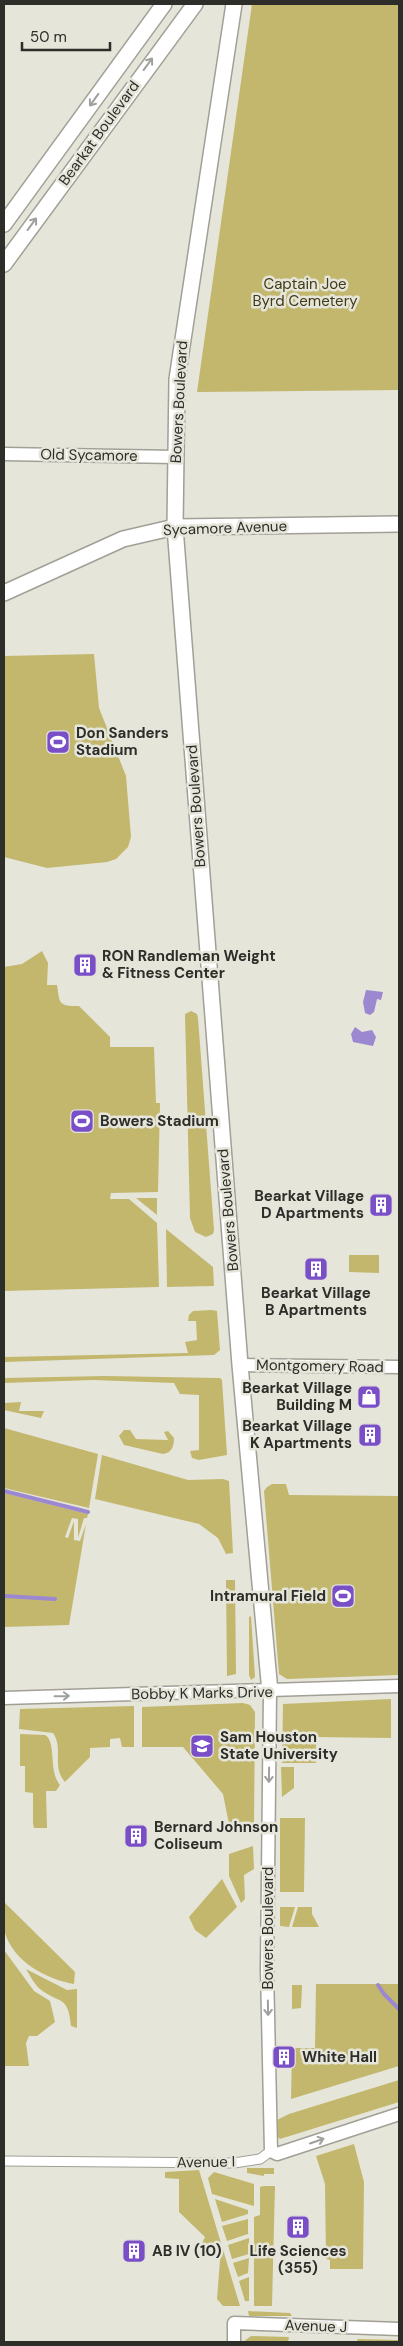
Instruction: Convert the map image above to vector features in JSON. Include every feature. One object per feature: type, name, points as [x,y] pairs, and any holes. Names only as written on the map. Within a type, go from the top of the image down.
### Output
[{"type":"street","name":"Bearkat Boulevard","points":[[4,224],[164,4]]},
{"type":"street","name":"Bearkat Boulevard","points":[[4,264],[195,4]]},
{"type":"street","name":"Bowers Boulevard","points":[[234,4],[181,344],[176,397],[175,528],[240,1365],[270,1692],[267,1969],[271,2151]]},
{"type":"street","name":"Old Sycamore","points":[[4,454],[175,457]]},
{"type":"street","name":"Sycamore Avenue","points":[[4,593],[124,540],[175,528],[399,524]]},
{"type":"street","name":"Montgomery Road","points":[[240,1365],[399,1367]]},
{"type":"street","name":"Bobby K Marks Drive","points":[[4,1698],[270,1692],[399,1686]]},
{"type":"street","name":"Avenue I","points":[[4,2161],[234,2163],[260,2159],[271,2151],[277,2154],[399,2114]]},
{"type":"street","name":"Avenue J","points":[[234,2342],[234,2323],[399,2329]]},
{"type":"green space","name":"Captain Joe Byrd Cemetery","points":[[252,4],[399,4],[399,390],[197,392]]},
{"type":"green space","name":"Don Sanders Stadium","points":[[94,654],[99,708],[126,776],[131,837],[128,847],[116,859],[107,862],[47,868],[4,857],[4,656]]},
{"type":"green space","name":"Bowers Stadium","points":[[42,951],[48,963],[47,985],[57,985],[61,1003],[79,1006],[110,1037],[110,1047],[154,1047],[156,1103],[160,1103],[158,1192],[111,1193],[110,1199],[129,1199],[157,1223],[159,1287],[4,1291],[4,967],[22,964]]},
{"type":"green space","points":[[191,1011],[197,1014],[198,1018],[214,1230],[213,1234],[206,1237],[195,1232],[190,1218],[185,1014]]},
{"type":"green space","points":[[136,1198],[157,1198],[157,1215]]},
{"type":"green space","points":[[166,1229],[213,1267],[214,1286],[167,1287]]},
{"type":"green space","points":[[349,1255],[379,1255],[379,1273],[349,1272]]},
{"type":"green space","points":[[193,1311],[217,1311],[220,1350],[214,1355],[4,1362],[4,1357],[188,1353],[185,1342],[197,1340],[196,1321],[188,1321],[189,1315]]},
{"type":"green space","points":[[105,1376],[220,1378],[222,1380],[227,1455],[199,1460],[192,1458],[190,1451],[199,1450],[199,1395],[180,1394],[174,1383],[93,1380],[4,1383],[4,1378]]},
{"type":"green space","points":[[21,1402],[19,1411],[44,1411],[41,1418],[4,1410],[4,1403]]},
{"type":"green space","points":[[4,1428],[98,1454],[89,1508],[4,1488]]},
{"type":"green space","points":[[124,1430],[130,1430],[136,1439],[168,1440],[164,1432],[168,1431],[174,1438],[173,1446],[169,1452],[163,1454],[124,1445],[119,1436]]},
{"type":"green space","points":[[102,1455],[188,1480],[223,1479],[229,1481],[233,1553],[226,1554],[218,1538],[199,1524],[95,1499]]},
{"type":"green space","name":"Intramural Field","points":[[272,1484],[286,1484],[289,1495],[399,1496],[399,1675],[287,1679],[279,1674],[264,1491]]},
{"type":"green space","points":[[4,1493],[88,1514],[87,1518],[84,1518],[78,1538],[78,1519],[72,1518],[65,1537],[68,1538],[74,1521],[74,1540],[80,1541],[86,1524],[69,1625],[4,1627]]},
{"type":"green space","points":[[226,1580],[235,1580],[236,1674],[227,1676]]},
{"type":"green space","points":[[251,1616],[255,1677],[251,1680],[249,1675],[249,1617]]},
{"type":"green space","points":[[391,1699],[391,1738],[316,1737],[316,1763],[282,1763],[283,1704]]},
{"type":"green space","points":[[243,1703],[250,1705],[255,1712],[254,1825],[229,1824],[223,1794],[183,1747],[142,1747],[142,1707]]},
{"type":"green space","points":[[134,1706],[134,1747],[122,1747],[120,1738],[110,1739],[110,1747],[90,1748],[90,1757],[65,1782],[59,1770],[58,1745],[53,1733],[19,1729],[20,1709]]},
{"type":"green space","points":[[20,1734],[45,1735],[51,1744],[54,1772],[60,1785],[56,1791],[46,1791],[47,1828],[34,1828],[33,1793],[25,1792],[25,1766],[20,1766]]},
{"type":"green space","points":[[281,1767],[294,1767],[294,1788],[282,1797]]},
{"type":"green space","points":[[280,1818],[305,1818],[304,1892],[280,1892]]},
{"type":"green space","points":[[253,1846],[254,1869],[244,1875],[245,1899],[241,1903],[229,1876],[229,1854]]},
{"type":"green space","points":[[222,1879],[237,1907],[206,1938],[195,1930],[189,1917]]},
{"type":"green space","points":[[4,1902],[75,1972],[74,1984],[53,1978],[23,1961],[9,1943],[5,1933],[3,1922]]},
{"type":"green space","points":[[280,1907],[295,1907],[289,1927],[280,1926]]},
{"type":"green space","points":[[298,1907],[312,1907],[312,1914],[319,1927],[292,1927]]},
{"type":"green space","points":[[4,1950],[34,1991],[50,2001],[55,2022],[37,2036],[29,2036],[26,2043],[29,2066],[4,2066]]},
{"type":"green space","points":[[26,1969],[67,1990],[77,1989],[77,2028],[71,2026],[70,2016],[65,2004],[40,1989]]},
{"type":"green space","points":[[316,1984],[399,1984],[399,2066],[291,2099],[292,2048],[315,2048]]},
{"type":"green space","points":[[292,1985],[302,1985],[301,2008],[292,2009]]},
{"type":"green space","points":[[399,2080],[399,2102],[280,2139],[277,2136],[277,2120],[289,2114]]},
{"type":"green space","points":[[354,2144],[364,2182],[363,2269],[330,2269],[330,2260],[326,2259],[325,2184],[316,2156]]},
{"type":"green space","points":[[247,2168],[274,2168],[274,2174],[264,2174],[264,2176],[247,2173]]},
{"type":"green space","points":[[199,2170],[240,2306],[223,2306],[217,2299],[220,2260],[202,2243],[205,2237],[179,2212],[179,2179],[165,2178],[165,2172]]},
{"type":"green space","points":[[214,2172],[254,2184],[254,2206],[212,2194],[208,2178]]},
{"type":"green space","points":[[275,2186],[272,2306],[254,2306],[254,2217],[260,2215],[260,2187]]},
{"type":"green space","points":[[215,2199],[248,2210],[248,2214],[222,2222]]},
{"type":"green space","points":[[248,2219],[248,2234],[227,2241],[222,2226]]},
{"type":"green space","points":[[249,2238],[249,2254],[232,2259],[228,2245]]},
{"type":"green space","points":[[249,2258],[248,2273],[238,2277],[233,2263]]},
{"type":"green space","points":[[249,2277],[249,2301],[245,2301],[239,2281]]},
{"type":"green space","points":[[248,2311],[290,2313],[292,2316],[249,2316]]},
{"type":"green space","points":[[251,2336],[289,2337],[288,2342],[243,2342]]},
{"type":"green space","points":[[358,2339],[399,2340],[399,2342],[356,2342]]},
{"type":"shaded area","points":[[366,990],[383,992],[381,1000],[377,999],[374,1012],[370,1015],[365,1013],[363,1002]]},
{"type":"shaded area","points":[[355,1027],[362,1032],[372,1030],[376,1037],[373,1046],[353,1042],[351,1034]]},
{"type":"waterway","points":[[4,1491],[88,1512]]},
{"type":"waterway","points":[[4,1596],[55,1599]]},
{"type":"waterway","points":[[378,1985],[399,2009]]},
{"type":"place","name":"Don Sanders Stadium","points":[[58,742]]},
{"type":"place","name":"RON Randleman Weight & Fitness Center","points":[[85,965]]},
{"type":"place","name":"Bowers Stadium","points":[[82,1121]]},
{"type":"place","name":"Bearkat Village D Apartments","points":[[381,1205]]},
{"type":"place","name":"Bearkat Village B Apartments","points":[[316,1269]]},
{"type":"place","name":"Bearkat Village Building M","points":[[369,1397]]},
{"type":"place","name":"Bearkat Village K Apartments","points":[[370,1435]]},
{"type":"place","name":"Intramural Field","points":[[343,1596]]},
{"type":"place","name":"Sam Houston State University","points":[[202,1746]]},
{"type":"place","name":"Bernard Johnson Coliseum","points":[[136,1836]]},
{"type":"place","name":"White Hall","points":[[284,2057]]},
{"type":"place","name":"Life Sciences (355)","points":[[298,2227]]},
{"type":"place","name":"AB IV (10)","points":[[134,2251]]}]
